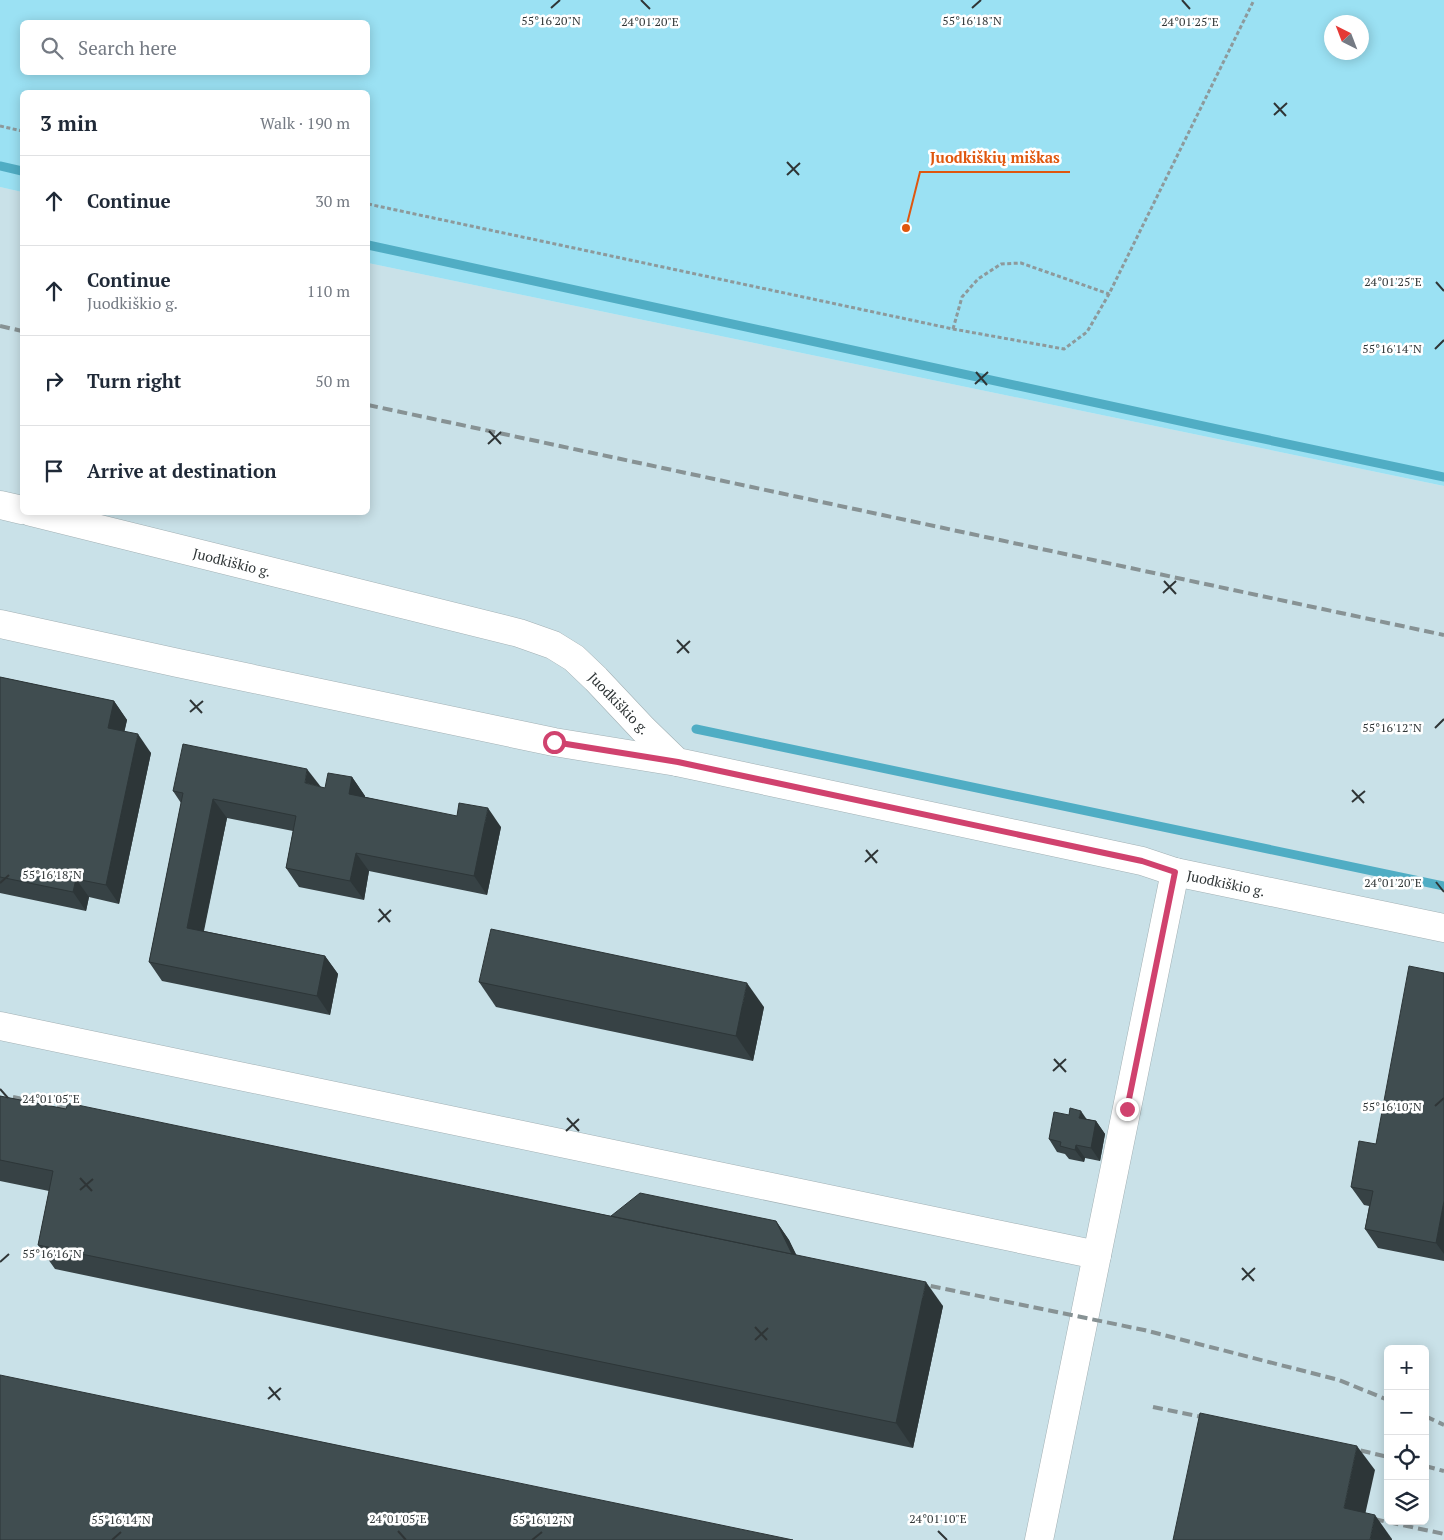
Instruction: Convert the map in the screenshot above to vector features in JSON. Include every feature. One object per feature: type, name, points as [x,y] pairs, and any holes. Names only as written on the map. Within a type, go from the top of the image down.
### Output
[{"type":"street","points":[[0,505],[20,510]]},
{"type":"street","name":"Juodkiškio g.","points":[[43,515],[519,633],[553,645],[574,658],[678,762],[1142,861],[1175,872],[1444,928]]},
{"type":"street","points":[[0,624],[178,664],[554,742],[678,762]]},
{"type":"street","points":[[1039,1540],[1175,872]]},
{"type":"street","points":[[0,1026],[1097,1254]]},
{"type":"path","points":[[370,204],[953,329],[1064,349],[1087,332],[1109,294],[1254,0]]},
{"type":"path","points":[[0,126],[20,131]]},
{"type":"path","points":[[953,329],[962,297],[978,278],[1001,264],[1021,263],[1109,294]]},
{"type":"shaded area","points":[[0,0],[1444,0],[1444,486],[370,263],[370,90],[20,90],[20,192],[0,187]]},
{"type":"shaded area","points":[[0,187],[20,192],[20,515],[370,515],[370,263],[1444,486],[1444,1540],[0,1540]]},
{"type":"building","points":[[0,677],[114,701],[108,728],[138,734],[106,885],[76,879],[73,892],[0,877]]},
{"type":"building","points":[[183,744],[307,769],[305,783],[325,788],[328,773],[352,777],[349,794],[457,816],[459,803],[488,808],[474,876],[356,853],[350,881],[286,868],[296,816],[213,799],[187,928],[325,956],[317,996],[149,962],[183,793],[173,791]]},
{"type":"building","points":[[491,929],[747,983],[736,1036],[479,982]]},
{"type":"building","points":[[1409,966],[1444,973],[1444,1201],[1436,1243],[1365,1229],[1373,1191],[1351,1187],[1359,1141],[1376,1144]]},
{"type":"building","points":[[0,1096],[66,1109],[68,1103],[926,1282],[896,1423],[38,1245],[53,1171],[0,1160]]},
{"type":"building","points":[[1070,1108],[1081,1111],[1079,1118],[1096,1121],[1091,1148],[1076,1145],[1075,1150],[1060,1146],[1061,1142],[1049,1139],[1054,1112],[1069,1115]]},
{"type":"building","points":[[640,1193],[776,1221],[792,1254],[611,1216]]},
{"type":"building","points":[[0,1375],[793,1540],[0,1540]]},
{"type":"building","points":[[1200,1413],[1357,1446],[1344,1508],[1375,1515],[1370,1540],[1173,1540]]},
{"type":"waterway","points":[[0,166],[20,171]]},
{"type":"waterway","points":[[370,245],[1444,477]]},
{"type":"waterway","points":[[696,729],[1444,886]]},
{"type":"railway","points":[[0,326],[20,331]]},
{"type":"railway","points":[[370,405],[1444,635]]},
{"type":"railway","points":[[13,1097],[79,1111]]},
{"type":"railway","points":[[916,1283],[1144,1330],[1339,1380],[1384,1398]]},
{"type":"railway","points":[[1153,1407],[1212,1419]]},
{"type":"railway","points":[[1429,1418],[1444,1425]]},
{"type":"railway","points":[[1346,1447],[1384,1456]]},
{"type":"railway","points":[[1429,1467],[1444,1471]]},
{"type":"railway","points":[[1374,1519],[1444,1534]]},
{"type":"place","name":"Juodkiškių miškas","points":[[906,228]]},
{"type":"route","points":[[554,742],[678,762],[1142,861],[1175,872],[1127,1109]]}]
